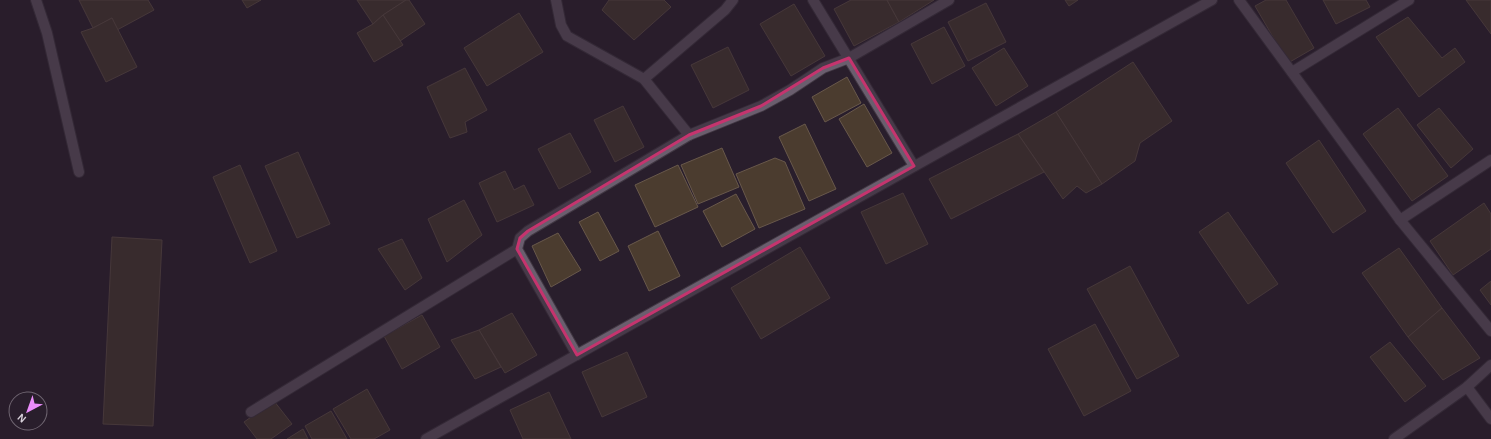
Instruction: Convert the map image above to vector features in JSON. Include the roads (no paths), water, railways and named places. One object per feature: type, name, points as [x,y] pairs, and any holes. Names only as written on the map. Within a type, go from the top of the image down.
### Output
[{"type":"street","points":[[36,0],[47,33],[79,172]]},
{"type":"street","points":[[556,0],[561,25],[567,36],[644,79],[689,135]]},
{"type":"street","points":[[644,79],[725,10],[733,0]]},
{"type":"street","points":[[813,0],[914,166]]},
{"type":"street","points":[[251,412],[517,249],[520,238],[528,231],[689,135],[761,106],[790,90],[823,68],[849,58],[949,0]]},
{"type":"street","points":[[426,439],[1212,0]]},
{"type":"street","points":[[1239,0],[1400,220],[1491,331]]},
{"type":"street","points":[[1292,72],[1408,0]]},
{"type":"street","points":[[1400,220],[1491,160]]},
{"type":"street","points":[[517,249],[577,355]]},
{"type":"street","points":[[1394,439],[1467,387],[1491,365]]},
{"type":"street","points":[[1467,387],[1491,419]]}]
